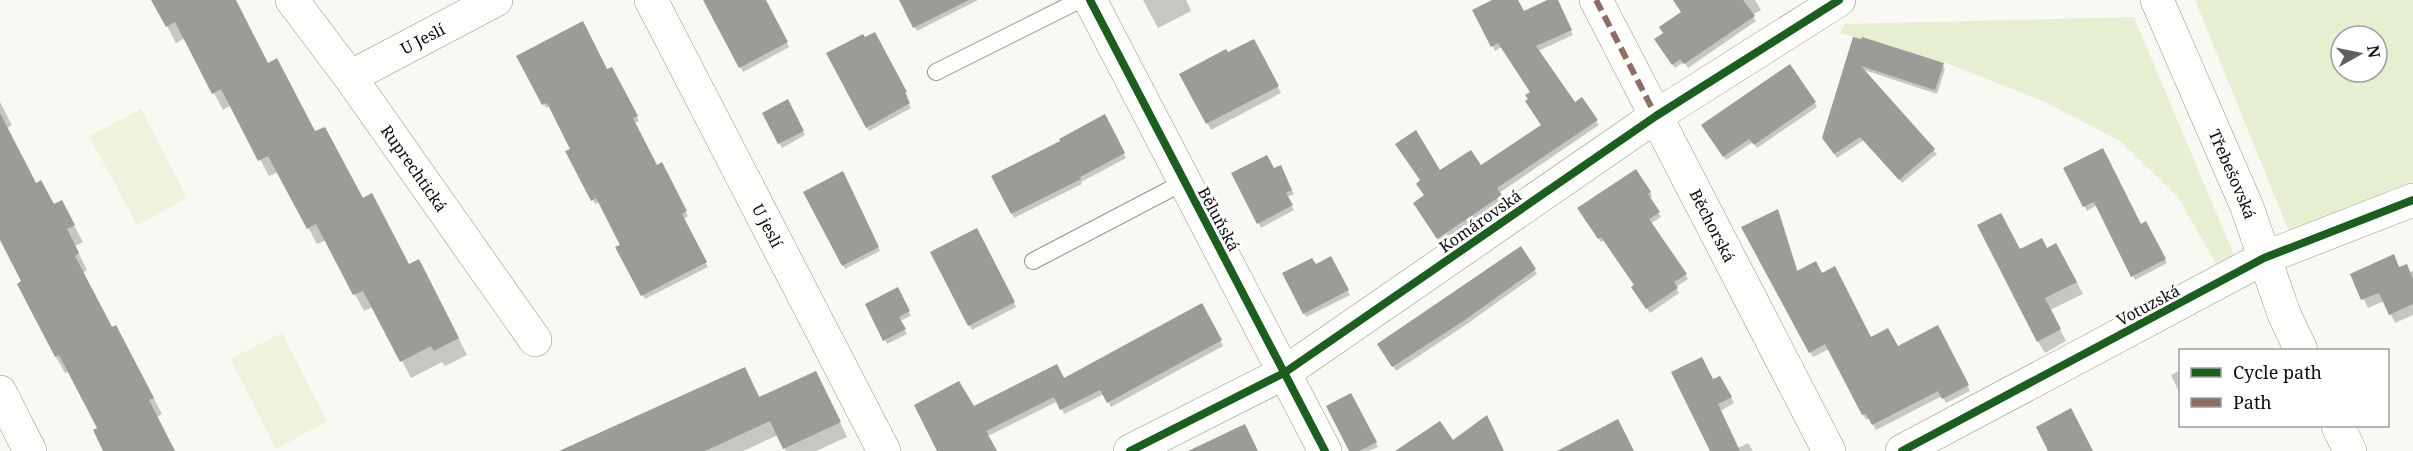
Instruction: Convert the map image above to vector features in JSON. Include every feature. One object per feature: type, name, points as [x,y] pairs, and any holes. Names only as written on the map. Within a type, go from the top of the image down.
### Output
[{"type":"street","name":"Ruprechtická","points":[[292,0],[350,77],[535,340]]},
{"type":"street","name":"U Jeslí","points":[[350,77],[496,0]]},
{"type":"street","name":"U jeslí","points":[[651,0],[884,451]]},
{"type":"street","name":"Běluňská","points":[[1090,0],[1324,451]]},
{"type":"street","name":"Běchorská","points":[[1596,0],[1829,451]]},
{"type":"street","name":"Komárovská","points":[[1130,451],[1284,373],[1656,116],[1839,0]]},
{"type":"street","name":"Třebešovská","points":[[2157,0],[2247,207],[2284,314],[2300,349]]},
{"type":"street","name":"Votuzská","points":[[1902,451],[2264,258],[2413,200]]},
{"type":"street","points":[[0,393],[30,451]]},
{"type":"street","points":[[2338,427],[2350,451]]},
{"type":"lane","points":[[936,72],[1080,0]]},
{"type":"lane","points":[[1033,261],[1184,182]]},
{"type":"green space","points":[[2195,0],[2413,0],[2413,183],[2290,234]]},
{"type":"green space","points":[[2134,17],[2234,255],[2216,264],[2178,197],[2120,141],[2047,103],[1946,63],[1840,33],[1845,24]]},
{"type":"green space","points":[[141,109],[187,198],[137,225],[89,136]]},
{"type":"green space","points":[[282,333],[327,421],[276,449],[230,359]]},
{"type":"building","points":[[151,0],[236,0],[268,63],[277,58],[315,131],[325,127],[363,198],[372,193],[409,264],[419,259],[459,338],[434,351],[431,346],[400,362],[363,291],[353,295],[316,224],[307,229],[268,156],[258,161],[221,89],[212,94],[175,22],[166,27]]},
{"type":"building","points":[[703,0],[766,0],[788,42],[739,68]]},
{"type":"building","points":[[899,0],[969,0],[913,28]]},
{"type":"building","points":[[1492,0],[1518,0],[1524,11],[1547,0],[1558,0],[1572,30],[1536,46],[1575,102],[1582,97],[1598,120],[1497,188],[1502,195],[1437,239],[1413,203],[1424,195],[1416,184],[1420,180],[1395,144],[1416,130],[1440,170],[1471,150],[1481,165],[1541,125],[1525,101],[1528,99],[1525,95],[1530,92],[1498,43],[1491,47],[1472,10]]},
{"type":"building","points":[[1673,0],[1743,0],[1755,16],[1684,64],[1680,59],[1672,65],[1654,39],[1663,33],[1659,27],[1681,12]]},
{"type":"building","points":[[583,21],[607,69],[612,67],[638,116],[633,118],[657,165],[662,162],[687,211],[682,214],[707,262],[641,296],[615,247],[620,245],[596,198],[591,201],[565,151],[570,149],[547,103],[542,105],[516,56]]},
{"type":"building","points":[[875,32],[907,92],[905,93],[910,103],[866,128],[826,53],[863,34],[865,37]]},
{"type":"building","points":[[1853,37],[1861,39],[1862,37],[1944,63],[1935,90],[1861,66],[1935,149],[1899,180],[1860,137],[1834,154],[1822,138]]},
{"type":"building","points":[[1254,39],[1279,86],[1206,124],[1179,74],[1226,49],[1228,52]]},
{"type":"building","points":[[1790,64],[1816,102],[1754,145],[1749,139],[1723,157],[1701,125]]},
{"type":"building","points":[[788,99],[804,131],[778,144],[762,113]]},
{"type":"building","points":[[0,113],[36,183],[41,180],[54,204],[62,200],[75,225],[67,229],[79,253],[75,256],[112,327],[116,325],[154,398],[149,400],[175,451],[103,451],[93,430],[97,428],[59,355],[55,357],[17,284],[21,281],[0,240]]},
{"type":"building","points":[[1105,114],[1125,153],[1080,177],[1081,179],[1011,214],[991,176],[1060,141],[1059,139]]},
{"type":"building","points":[[2103,148],[2141,224],[2146,221],[2166,259],[2131,277],[2094,202],[2083,207],[2063,168]]},
{"type":"building","points":[[1267,155],[1274,168],[1281,165],[1292,190],[1286,193],[1293,205],[1257,224],[1231,173]]},
{"type":"building","points":[[1636,169],[1651,192],[1648,194],[1660,212],[1649,219],[1687,274],[1674,282],[1678,288],[1646,309],[1631,287],[1634,285],[1601,237],[1598,239],[1577,208]]},
{"type":"building","points":[[843,171],[879,247],[842,266],[803,192]]},
{"type":"building","points":[[1778,209],[1797,271],[1816,261],[1822,273],[1835,266],[1871,337],[1888,328],[1898,346],[1938,325],[1969,385],[1942,399],[1938,391],[1872,425],[1866,414],[1862,415],[1825,344],[1809,353],[1741,227]]},
{"type":"building","points":[[2001,213],[2020,249],[2042,238],[2047,248],[2056,243],[2077,282],[2045,298],[2061,329],[2037,342],[1977,225]]},
{"type":"building","points":[[977,228],[1015,302],[968,326],[930,252]]},
{"type":"building","points":[[1521,246],[1536,269],[1462,322],[1392,367],[1377,344]]},
{"type":"building","points":[[2394,254],[2399,267],[2407,264],[2413,279],[2413,304],[2389,315],[2379,293],[2361,300],[2350,274]]},
{"type":"building","points":[[1331,256],[1349,290],[1303,314],[1282,273],[1312,258],[1316,264]]},
{"type":"building","points":[[898,287],[910,311],[899,317],[906,329],[883,341],[865,304]]},
{"type":"building","points":[[1202,303],[1222,340],[1107,403],[1100,390],[1060,410],[1054,397],[986,431],[997,451],[937,451],[914,405],[959,381],[974,406],[1057,364],[1064,378]]},
{"type":"building","points":[[1702,357],[1713,379],[1720,376],[1732,397],[1718,404],[1740,451],[1710,451],[1671,372]]},
{"type":"building","points":[[745,367],[759,397],[816,371],[841,422],[783,449],[770,421],[705,451],[559,451]]},
{"type":"building","points":[[1351,393],[1377,442],[1359,451],[1349,451],[1326,406]]},
{"type":"building","points":[[2071,408],[2093,451],[2048,451],[2036,427]]},
{"type":"building","points":[[1487,415],[1504,451],[1395,451],[1440,421],[1453,440]]},
{"type":"building","points":[[1618,419],[1634,451],[1557,451]]},
{"type":"building","points":[[1245,424],[1258,451],[1188,451]]},
{"type":"marked path","points":[[1596,0],[1656,116]]},
{"type":"cycle path","points":[[1090,0],[1325,451]]},
{"type":"cycle path","points":[[1130,451],[1284,373],[1656,116],[1839,0]]},
{"type":"cycle path","points":[[1902,451],[2264,258],[2413,200]]}]
